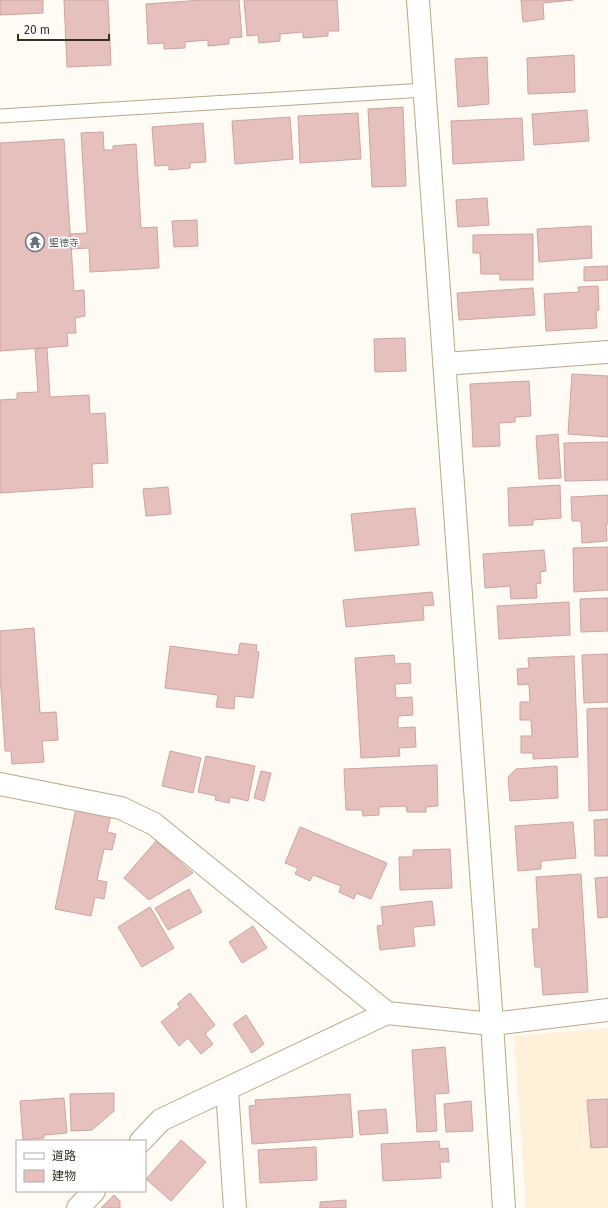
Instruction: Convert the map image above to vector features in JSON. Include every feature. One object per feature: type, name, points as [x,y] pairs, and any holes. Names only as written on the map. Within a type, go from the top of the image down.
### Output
[{"type":"street","points":[[418,0],[504,1208]]},
{"type":"street","points":[[444,364],[608,352]]},
{"type":"street","points":[[0,784],[121,808],[154,824],[387,1013]]},
{"type":"street","points":[[142,1140],[161,1120],[387,1013],[492,1024],[608,1010]]},
{"type":"street","points":[[227,1090],[235,1208]]},
{"type":"street","points":[[78,1208],[93,1192]]},
{"type":"lane","points":[[0,116],[425,90]]},
{"type":"shaded area","points":[[608,1028],[608,1208],[526,1208],[514,1036]]},
{"type":"building","points":[[0,0],[43,0],[43,13],[0,15]]},
{"type":"building","points":[[64,0],[108,0],[111,65],[67,67]]},
{"type":"building","points":[[203,0],[239,0],[242,37],[229,38],[229,44],[208,46],[208,40],[185,42],[185,48],[164,49],[164,43],[148,44],[146,4]]},
{"type":"building","points":[[244,0],[337,0],[339,31],[328,31],[328,36],[303,38],[303,32],[280,34],[280,41],[259,43],[258,35],[247,36]]},
{"type":"building","points":[[521,0],[573,0],[543,3],[544,19],[523,22]]},
{"type":"building","points":[[574,55],[575,92],[528,94],[527,58]]},
{"type":"building","points":[[487,57],[489,104],[458,107],[455,59]]},
{"type":"building","points":[[403,107],[406,186],[372,187],[368,109]]},
{"type":"building","points":[[587,110],[589,141],[534,145],[532,114]]},
{"type":"building","points":[[358,113],[361,159],[300,163],[298,116]]},
{"type":"building","points":[[290,117],[293,159],[235,164],[232,121]]},
{"type":"building","points":[[522,118],[524,160],[453,164],[451,121]]},
{"type":"building","points":[[203,123],[206,162],[190,163],[190,168],[169,170],[169,165],[155,166],[152,127]]},
{"type":"building","points":[[103,132],[104,150],[113,150],[113,146],[136,144],[141,228],[157,227],[159,268],[90,272],[89,248],[71,249],[70,234],[87,233],[81,133]]},
{"type":"building","name":"聖徳寺","points":[[64,139],[74,291],[84,290],[85,316],[75,318],[76,333],[67,333],[68,346],[0,351],[0,143]]},
{"type":"building","points":[[487,198],[489,225],[458,227],[456,200]]},
{"type":"building","points":[[197,220],[198,246],[174,247],[172,221]]},
{"type":"building","points":[[591,226],[592,258],[539,262],[537,229]]},
{"type":"building","points":[[533,234],[533,280],[500,280],[500,274],[481,274],[480,253],[473,253],[473,235]]},
{"type":"building","points":[[608,266],[608,280],[584,281],[584,267]]},
{"type":"building","points":[[598,286],[599,310],[596,311],[597,328],[546,331],[544,294],[579,292],[578,287]]},
{"type":"building","points":[[533,288],[535,315],[459,320],[457,293]]},
{"type":"building","points":[[405,338],[406,371],[375,372],[374,339]]},
{"type":"building","points":[[47,348],[50,397],[89,395],[90,414],[105,413],[108,463],[92,464],[93,487],[0,493],[0,400],[17,399],[17,393],[38,392],[35,349]]},
{"type":"building","points":[[572,374],[608,376],[608,437],[568,434]]},
{"type":"building","points":[[529,381],[531,416],[515,417],[515,422],[499,423],[500,446],[473,447],[470,384]]},
{"type":"building","points":[[558,434],[561,478],[539,479],[536,436]]},
{"type":"building","points":[[608,442],[608,480],[565,481],[564,443]]},
{"type":"building","points":[[560,485],[561,518],[533,520],[533,525],[509,526],[508,488]]},
{"type":"building","points":[[168,487],[171,514],[146,516],[143,489]]},
{"type":"building","points":[[608,495],[608,524],[606,524],[607,541],[582,543],[581,521],[572,521],[571,497]]},
{"type":"building","points":[[415,508],[419,545],[355,551],[351,514]]},
{"type":"building","points":[[608,547],[608,590],[574,592],[573,548]]},
{"type":"building","points":[[544,550],[546,571],[540,572],[541,583],[536,584],[537,598],[511,599],[510,586],[485,588],[483,554]]},
{"type":"building","points":[[432,592],[434,605],[423,606],[424,620],[346,627],[343,600]]},
{"type":"building","points":[[608,598],[608,631],[581,632],[580,599]]},
{"type":"building","points":[[569,602],[570,635],[499,639],[497,606]]},
{"type":"building","points":[[34,628],[40,713],[56,712],[58,740],[42,741],[44,762],[12,764],[11,751],[5,751],[0,675],[0,631]]},
{"type":"building","points":[[240,643],[257,645],[256,651],[259,652],[253,698],[235,696],[234,709],[216,707],[218,695],[165,688],[170,646],[238,655]]},
{"type":"building","points":[[608,654],[608,702],[584,703],[582,655]]},
{"type":"building","points":[[394,655],[395,664],[410,663],[411,683],[395,684],[396,698],[412,697],[413,715],[398,716],[398,728],[415,727],[416,747],[399,748],[400,756],[361,758],[355,658]]},
{"type":"building","points":[[574,656],[578,757],[533,759],[533,753],[521,753],[521,736],[532,736],[531,720],[520,720],[520,702],[530,702],[529,684],[518,685],[517,669],[529,668],[528,658]]},
{"type":"building","points":[[608,708],[608,810],[589,811],[587,709]]},
{"type":"building","points":[[170,751],[201,758],[193,793],[162,786]]},
{"type":"building","points":[[206,756],[255,766],[248,801],[230,797],[229,803],[215,800],[216,796],[198,792]]},
{"type":"building","points":[[437,765],[438,806],[426,807],[426,812],[407,812],[406,806],[379,807],[379,815],[363,816],[362,810],[346,810],[344,769]]},
{"type":"building","points":[[557,766],[558,798],[510,801],[508,777],[516,769]]},
{"type":"building","points":[[261,771],[271,773],[264,801],[254,798]]},
{"type":"building","points":[[76,808],[111,816],[107,832],[116,834],[112,850],[104,849],[97,880],[107,882],[104,899],[95,897],[91,916],[55,909]]},
{"type":"building","points":[[608,819],[608,856],[595,856],[594,820]]},
{"type":"building","points":[[573,822],[576,858],[541,861],[541,869],[518,871],[515,826]]},
{"type":"building","points":[[300,827],[387,863],[371,899],[356,893],[354,899],[339,892],[341,886],[313,875],[310,881],[295,874],[298,868],[285,863]]},
{"type":"building","points":[[156,841],[193,873],[149,900],[124,878]]},
{"type":"building","points":[[450,849],[452,888],[400,890],[399,857],[413,857],[413,850]]},
{"type":"building","points":[[581,874],[588,992],[543,995],[541,967],[535,967],[532,929],[539,929],[536,877]]},
{"type":"building","points":[[608,877],[608,917],[598,918],[595,878]]},
{"type":"building","points":[[189,889],[202,912],[168,930],[155,908]]},
{"type":"building","points":[[432,901],[435,925],[413,927],[415,946],[380,950],[377,926],[383,925],[381,907]]},
{"type":"building","points":[[150,907],[174,948],[142,967],[118,927]]},
{"type":"building","points":[[253,926],[267,948],[242,963],[229,942]]},
{"type":"building","points":[[190,993],[215,1025],[205,1034],[213,1044],[201,1054],[188,1038],[179,1046],[161,1022],[180,1007],[177,1004]]},
{"type":"building","points":[[246,1015],[264,1044],[252,1053],[233,1024]]},
{"type":"building","points":[[445,1047],[449,1093],[435,1094],[437,1131],[417,1132],[412,1050]]},
{"type":"building","points":[[114,1093],[114,1111],[92,1130],[71,1131],[70,1094]]},
{"type":"building","points":[[350,1094],[353,1137],[252,1144],[249,1106],[256,1105],[255,1100]]},
{"type":"building","points":[[64,1098],[67,1133],[44,1135],[44,1138],[23,1140],[20,1101]]},
{"type":"building","points":[[608,1099],[608,1147],[591,1148],[587,1100]]},
{"type":"building","points":[[471,1101],[473,1131],[446,1132],[444,1104]]},
{"type":"building","points":[[386,1109],[388,1133],[360,1135],[358,1111]]},
{"type":"building","points":[[181,1140],[206,1162],[171,1201],[146,1179]]},
{"type":"building","points":[[439,1141],[440,1149],[448,1148],[449,1162],[440,1162],[441,1178],[383,1181],[381,1144]]},
{"type":"building","points":[[316,1147],[317,1180],[260,1183],[258,1150]]},
{"type":"building","points":[[114,1195],[120,1201],[120,1208],[101,1208]]},
{"type":"building","points":[[346,1200],[346,1208],[320,1208],[320,1202]]},
{"type":"place","name":"聖徳寺","points":[[35,242]]}]
